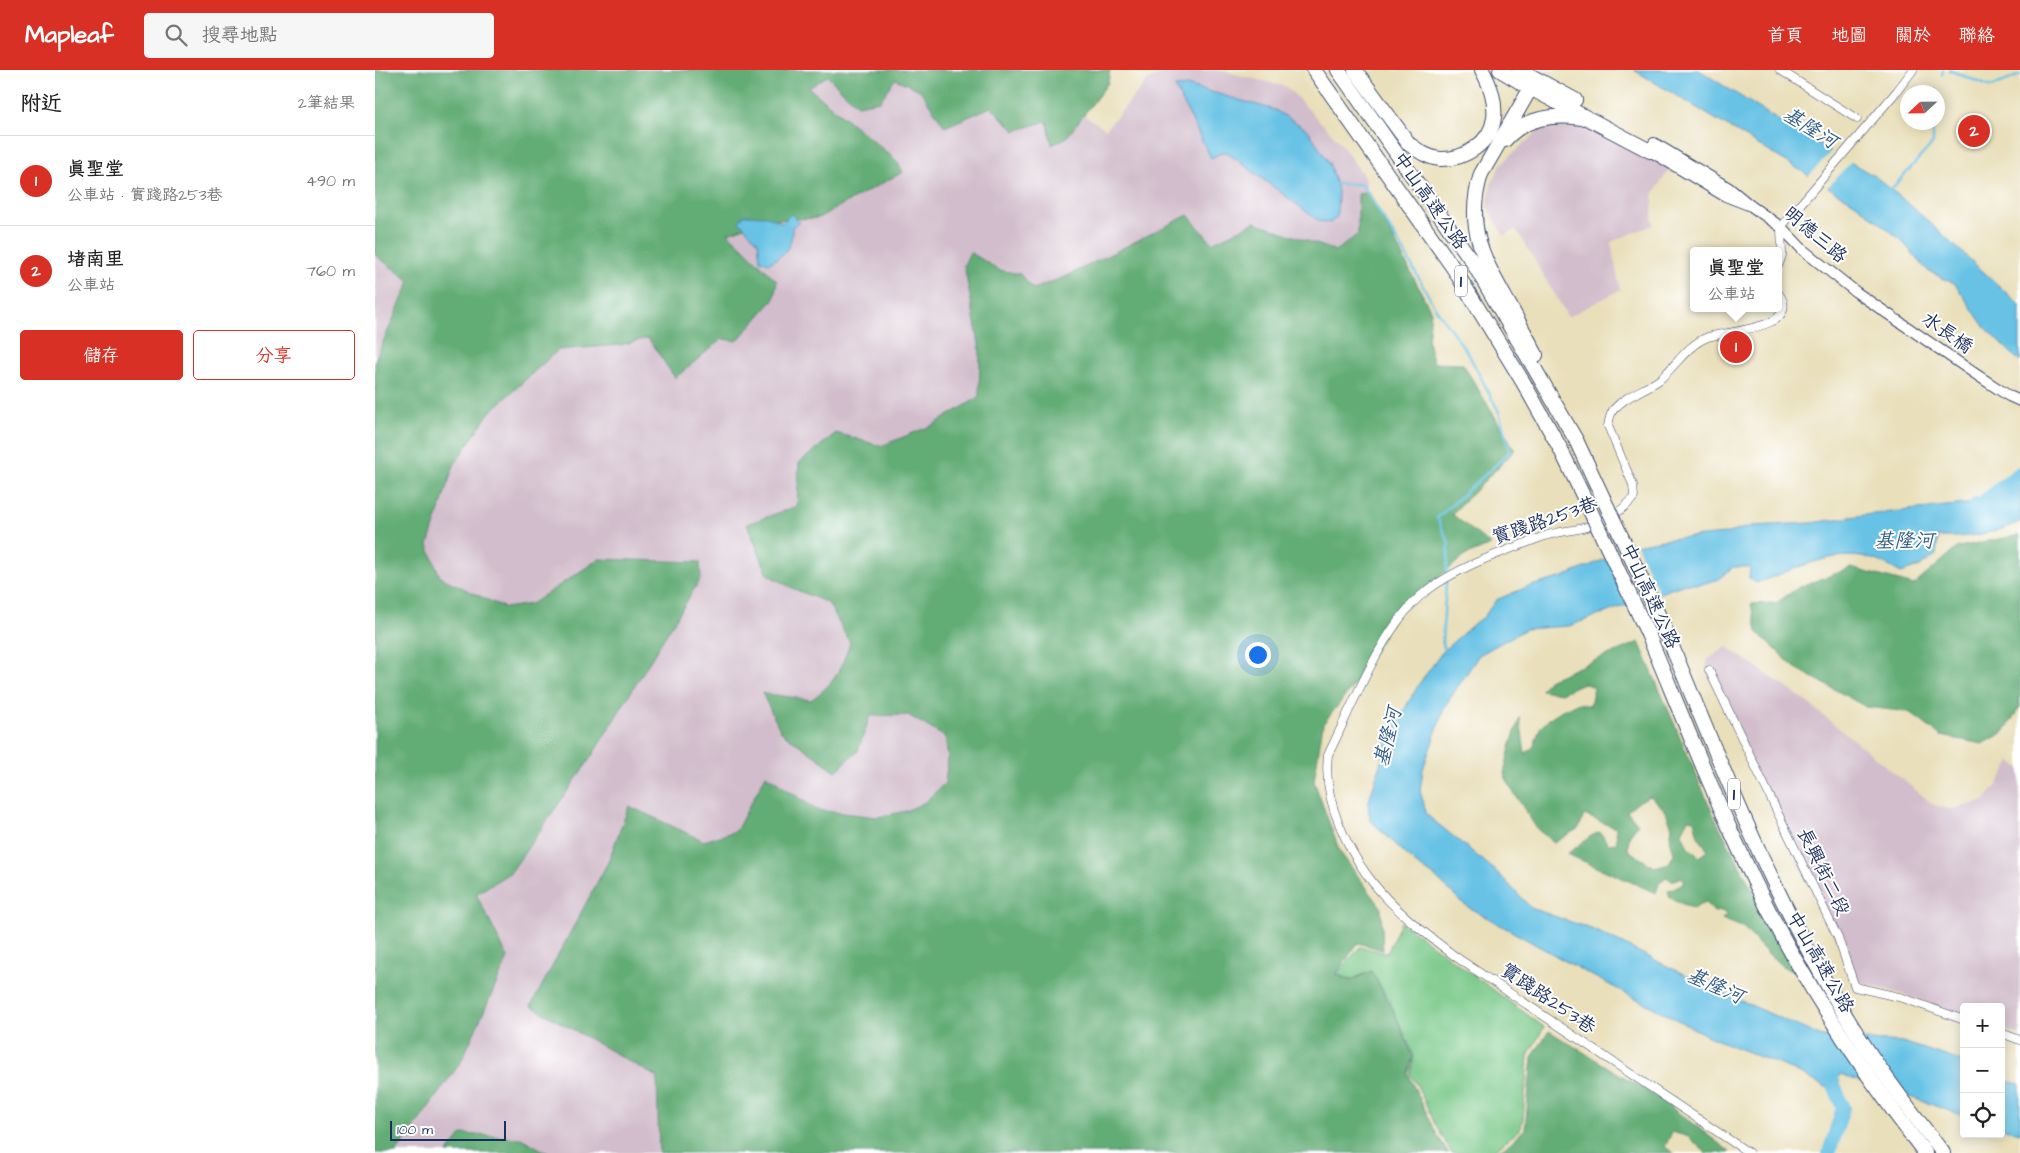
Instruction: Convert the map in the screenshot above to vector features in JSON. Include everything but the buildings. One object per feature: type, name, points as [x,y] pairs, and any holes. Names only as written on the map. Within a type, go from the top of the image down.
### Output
[{"type":"highway","name":"中山高速公路","points":[[1314,70],[1454,269],[1523,382],[1560,448],[1648,634],[1711,784],[1763,898],[1796,961],[1839,1032],[1923,1151]]},
{"type":"highway","name":"中山高速公路","points":[[1338,70],[1472,261],[1575,440],[1664,627],[1727,778],[1778,890],[1812,956],[1886,1079],[1943,1152]]},
{"type":"highway","points":[[1355,70],[1409,144],[1420,152],[1439,159],[1453,158],[1476,148],[1491,130],[1494,118],[1494,102],[1490,85],[1482,70]]},
{"type":"highway","points":[[1500,70],[1533,84],[1652,147]]},
{"type":"highway","points":[[1520,70],[1533,84],[1595,120],[1652,147]]},
{"type":"highway","points":[[1533,84],[1481,174],[1476,191],[1474,209],[1479,246],[1489,269],[1545,370],[1575,440]]},
{"type":"highway","points":[[1493,153],[1510,135],[1522,126],[1537,120],[1553,116],[1595,120]]},
{"type":"street","points":[[1780,70],[1857,119]]},
{"type":"street","points":[[1782,247],[1781,227],[1913,70]]},
{"type":"street","name":"明德三路","points":[[1652,147],[1729,188],[1781,227],[1803,250],[1856,292]]},
{"type":"street","name":"水長橋","points":[[1856,292],[2001,391],[2020,401]]},
{"type":"street","name":"實踐路253巷","points":[[1746,1152],[1455,957],[1415,925],[1379,892],[1360,867],[1332,806],[1326,772],[1328,755],[1384,642],[1402,616],[1424,594],[1467,567],[1545,536],[1592,526],[1626,507],[1634,497],[1633,485],[1608,426],[1614,409],[1626,399],[1660,379],[1696,343],[1708,337],[1768,325],[1780,312]]},
{"type":"street","name":"長興街二段","points":[[1709,670],[1838,938],[1855,987],[1903,998],[1960,1019]]},
{"type":"street","points":[[2005,1034],[2020,1040]]},
{"type":"shaded area","points":[[375,70],[1011,70],[1106,129],[1147,81],[1167,70],[1219,70],[1287,87],[1337,139],[1366,179],[1364,373],[969,834],[772,1153],[375,1153]]},
{"type":"shaded area","points":[[1552,123],[1566,123],[1604,132],[1670,168],[1654,193],[1653,225],[1611,242],[1620,290],[1568,317],[1516,229],[1504,236],[1487,207],[1491,185],[1501,164],[1539,130]]},
{"type":"shaded area","points":[[1727,647],[1803,699],[1934,805],[1951,809],[1984,801],[1997,785],[2011,761],[2020,769],[2020,1035],[2005,1030],[2005,1003],[1960,1003],[1960,1015],[1905,995],[1856,981],[1706,671],[1708,659]]},
{"type":"green space","points":[[375,70],[1110,70],[1108,83],[1066,138],[1052,145],[1047,121],[1015,131],[991,107],[945,127],[920,90],[895,79],[880,101],[857,105],[827,76],[809,88],[896,160],[903,172],[818,218],[765,220],[728,233],[777,281],[774,299],[737,341],[722,339],[675,378],[648,338],[620,345],[558,350],[489,413],[454,465],[428,545],[440,577],[505,608],[531,604],[599,559],[700,562],[701,578],[590,759],[511,872],[476,894],[508,958],[461,1062],[396,1153],[375,1153],[375,360],[410,281],[375,255]]},
{"type":"green space","points":[[1369,192],[1431,311],[1428,342],[1434,363],[1463,364],[1515,450],[1452,514],[1491,545],[1464,556],[1396,615],[1351,689],[1323,724],[1314,781],[1340,852],[1381,907],[1383,950],[1358,943],[1336,974],[1350,981],[1371,971],[1392,1008],[1413,1057],[1408,1074],[1437,1135],[1449,1153],[659,1153],[657,1077],[531,1006],[608,862],[629,806],[704,841],[736,831],[766,775],[817,810],[878,817],[906,811],[925,802],[945,783],[948,758],[945,737],[908,715],[870,716],[858,751],[836,771],[781,732],[762,693],[811,700],[832,681],[850,643],[828,603],[794,589],[768,575],[747,524],[797,506],[799,463],[836,433],[881,446],[933,425],[979,397],[980,349],[964,265],[970,252],[999,270],[1020,274],[1033,289],[1067,276],[1188,215],[1212,243],[1255,222],[1336,251],[1358,234],[1358,194]]},
{"type":"green space","points":[[2020,535],[2020,707],[2004,732],[1983,744],[1941,736],[1909,712],[1866,707],[1794,667],[1757,632],[1751,604],[1776,603],[1799,587],[1851,568],[1914,585],[1958,547]]},
{"type":"green space","points":[[1639,642],[1714,816],[1795,972],[1782,966],[1744,928],[1722,919],[1726,915],[1722,911],[1714,912],[1704,902],[1694,909],[1670,898],[1668,890],[1684,883],[1681,877],[1672,881],[1666,877],[1659,884],[1656,893],[1567,854],[1591,836],[1600,832],[1608,844],[1617,843],[1616,828],[1584,815],[1579,828],[1554,843],[1537,829],[1504,774],[1510,747],[1520,717],[1525,754],[1534,746],[1540,728],[1551,717],[1579,703],[1590,706],[1594,687],[1583,683],[1561,693],[1541,690],[1548,680]],"holes":[[[1650,796],[1665,810],[1672,827],[1670,839],[1674,854],[1669,863],[1654,867],[1628,850],[1629,836],[1638,824],[1627,811]],[[1688,819],[1694,820],[1698,836],[1708,851],[1699,857],[1688,847],[1682,833]]]},
{"type":"green space","points":[[1401,922],[1544,1027],[1528,1056],[1523,1119],[1520,1130],[1492,1152],[1452,1153],[1410,1075],[1414,1056],[1389,1000],[1371,971],[1350,980],[1337,974],[1360,947],[1387,953]]},
{"type":"green space","points":[[1549,1031],[1660,1099],[1729,1151],[1729,1153],[1706,1153],[1689,1137],[1672,1132],[1665,1147],[1674,1153],[1494,1153],[1509,1144],[1525,1129],[1532,1057]]},
{"type":"green space","points":[[462,1134],[521,1138],[548,1153],[447,1153]]},
{"type":"water","name":"基隆河","points":[[1634,70],[1699,70],[1776,119],[1876,177],[1909,204],[2020,305],[2020,362],[1983,325],[1955,284],[1928,271],[1901,240],[1856,204]]},
{"type":"water","points":[[1190,86],[1275,110],[1308,130],[1329,163],[1338,191],[1337,217],[1330,223],[1319,221],[1225,151],[1211,158],[1175,87]]},
{"type":"water","points":[[791,214],[799,222],[792,227],[791,240],[787,249],[769,263],[760,260],[758,242],[739,221],[744,215],[767,216],[782,223]]},
{"type":"water","name":"基隆河","points":[[2020,477],[2020,522],[2000,530],[1980,534],[1938,537],[1936,555],[1921,566],[1901,573],[1871,559],[1847,556],[1820,560],[1756,583],[1749,578],[1750,567],[1733,567],[1719,579],[1702,584],[1685,584],[1569,626],[1526,629],[1479,655],[1445,706],[1423,769],[1420,791],[1427,815],[1497,872],[1531,908],[1594,930],[1704,984],[1822,1037],[1903,1042],[1960,1061],[1960,1115],[1840,1075],[1832,1090],[1788,1068],[1710,1037],[1585,972],[1466,906],[1434,876],[1415,863],[1370,820],[1368,804],[1388,738],[1419,684],[1443,651],[1477,621],[1483,618],[1496,600],[1527,587],[1563,577],[1640,544],[1669,539],[1725,534],[1752,526],[1811,523],[1864,515],[1983,502]]},
{"type":"water","points":[[2005,1081],[2020,1084],[2020,1133],[2005,1129]]},
{"type":"pier","points":[[1833,149],[1852,161],[1826,189],[1807,178]]},
{"type":"pier","points":[[1636,543],[1660,595],[1630,606],[1607,556]]},
{"type":"waterway","points":[[1942,75],[1943,70]]},
{"type":"waterway","points":[[1949,70],[1991,87],[2020,75]]},
{"type":"waterway","points":[[1889,192],[1933,143],[1933,130]]},
{"type":"waterway","points":[[1336,184],[1362,184],[1405,253],[1434,306],[1469,355],[1499,412],[1510,452],[1437,518],[1449,543],[1442,641],[1446,653]]},
{"type":"waterway","name":"基隆河","points":[[1976,504],[1982,503],[2020,473]]},
{"type":"waterway","points":[[1828,1069],[1843,1108],[1829,1153]]},
{"type":"place","name":"堵南里","points":[[1974,131]]},
{"type":"place","name":"真聖堂","points":[[1736,347]]}]
